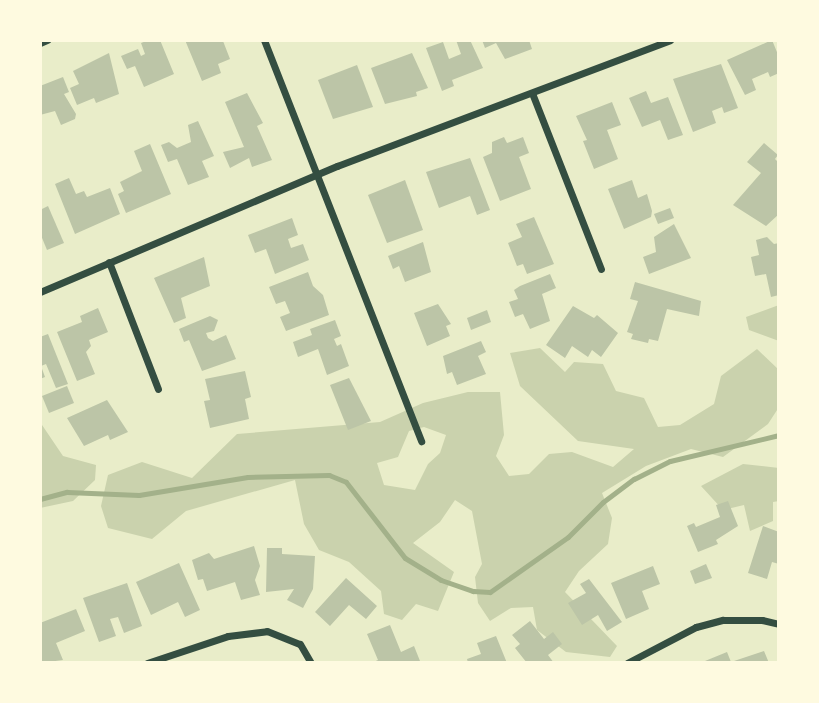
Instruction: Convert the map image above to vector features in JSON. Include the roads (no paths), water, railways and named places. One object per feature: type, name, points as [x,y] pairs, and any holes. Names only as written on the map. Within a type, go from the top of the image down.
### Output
[{"type":"street","points":[[40,43],[47,40]]},
{"type":"street","points":[[264,40],[421,441]]},
{"type":"street","points":[[40,292],[318,173],[670,40]]},
{"type":"street","points":[[532,93],[601,269]]},
{"type":"street","points":[[109,262],[158,389]]},
{"type":"street","points":[[627,663],[696,627],[723,620],[762,620],[779,624]]},
{"type":"street","points":[[147,663],[228,636],[267,631],[300,644],[311,663]]},
{"type":"waterway","points":[[40,499],[67,492],[139,495],[248,477],[329,475],[346,482],[405,558],[441,580],[473,591],[490,592],[568,537],[603,502],[634,479],[670,461],[779,435]]}]
